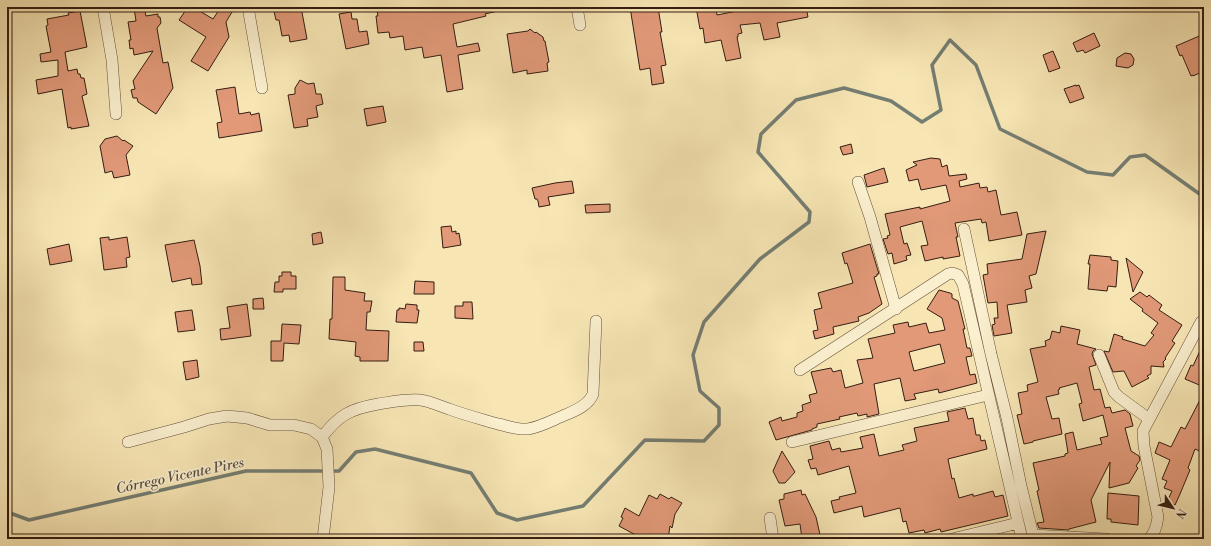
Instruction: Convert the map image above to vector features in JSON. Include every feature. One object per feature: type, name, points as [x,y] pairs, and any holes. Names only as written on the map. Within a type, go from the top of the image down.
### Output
[{"type":"street","points":[[102,7],[112,60],[116,114]]},
{"type":"street","points":[[248,7],[262,88]]},
{"type":"street","points":[[577,7],[580,25]]},
{"type":"street","points":[[858,182],[870,217],[896,309]]},
{"type":"street","points":[[964,229],[991,354],[1034,537],[1106,539]]},
{"type":"street","points":[[800,370],[948,274],[952,273],[958,275],[963,284],[1022,539]]},
{"type":"street","points":[[322,437],[344,414],[369,406],[409,400],[421,400],[466,416],[516,429],[528,429],[539,426],[573,412],[592,398],[596,321]]},
{"type":"street","points":[[1149,539],[1152,536],[1158,516],[1143,431],[1201,322]]},
{"type":"street","points":[[1099,355],[1114,392],[1149,419]]},
{"type":"street","points":[[792,442],[988,395]]},
{"type":"street","points":[[128,442],[184,428],[209,418],[227,416],[246,418],[270,425],[294,425],[305,427],[322,437],[327,449],[328,499],[323,539]]},
{"type":"street","points":[[770,518],[773,539]]},
{"type":"street","points":[[952,539],[1018,523]]},
{"type":"building","points":[[144,7],[146,16],[158,14],[158,17],[160,17],[161,23],[157,28],[163,63],[168,62],[173,88],[156,114],[138,102],[137,98],[133,98],[131,90],[135,89],[133,81],[153,51],[134,55],[133,48],[130,49],[129,40],[131,40],[128,22],[136,21],[134,8]]},
{"type":"building","points":[[188,7],[193,7],[213,19],[221,7],[224,7],[232,12],[226,22],[229,37],[208,71],[191,61],[206,37],[179,20]]},
{"type":"building","points":[[273,7],[301,7],[307,39],[290,42],[289,35],[282,36],[279,20],[276,20]]},
{"type":"building","points":[[397,7],[410,7],[411,9],[424,7],[501,7],[502,10],[485,14],[486,16],[453,24],[457,47],[478,43],[480,51],[458,55],[463,89],[447,92],[441,55],[424,58],[422,47],[405,50],[403,36],[390,38],[389,32],[378,33],[376,16],[378,16],[377,11]]},
{"type":"building","points":[[630,7],[658,7],[662,32],[660,32],[666,65],[661,66],[664,83],[652,85],[650,68],[640,70]]},
{"type":"building","points":[[696,7],[713,7],[714,10],[716,9],[717,15],[752,7],[806,7],[808,17],[777,23],[780,37],[764,40],[760,23],[740,25],[742,33],[738,34],[737,37],[741,58],[726,61],[721,40],[705,43],[703,28],[700,29]]},
{"type":"building","points":[[80,11],[87,47],[65,52],[68,71],[77,69],[81,78],[84,78],[87,94],[82,96],[89,126],[71,129],[71,127],[68,128],[62,89],[38,94],[36,80],[58,76],[58,60],[41,62],[40,54],[51,52],[46,26],[48,25],[47,19],[69,15],[68,13]]},
{"type":"building","points":[[351,12],[352,19],[357,19],[359,32],[367,31],[369,44],[346,49],[339,14]]},
{"type":"building","points":[[530,29],[543,37],[545,41],[549,62],[547,63],[548,71],[527,74],[527,70],[513,73],[507,34],[528,31]]},
{"type":"building","points":[[1094,33],[1100,46],[1085,53],[1083,50],[1077,52],[1073,43]]},
{"type":"building","points":[[1204,34],[1204,71],[1191,76],[1182,55],[1180,56],[1176,46]]},
{"type":"building","points":[[1053,51],[1060,68],[1049,72],[1043,55]]},
{"type":"building","points":[[1125,53],[1131,54],[1134,59],[1133,65],[1128,68],[1116,66],[1117,58]]},
{"type":"building","points":[[300,80],[308,84],[314,83],[316,94],[321,94],[323,104],[316,106],[318,117],[307,119],[308,126],[294,128],[288,95],[295,94],[295,88]]},
{"type":"building","points":[[1079,85],[1084,98],[1070,103],[1064,89]]},
{"type":"building","points":[[235,87],[239,114],[250,112],[251,115],[259,113],[262,131],[219,138],[217,123],[222,122],[216,90]]},
{"type":"building","points":[[383,106],[386,122],[367,126],[364,109]]},
{"type":"building","points":[[117,136],[133,146],[126,155],[130,175],[114,178],[112,171],[105,173],[100,146],[105,139]]},
{"type":"building","points":[[851,144],[853,153],[843,155],[840,147]]},
{"type":"building","points":[[931,158],[940,159],[942,167],[947,165],[949,176],[966,174],[967,179],[959,181],[960,187],[979,183],[980,188],[987,187],[988,192],[996,190],[1001,215],[1017,212],[1022,235],[989,241],[986,222],[982,223],[981,219],[955,223],[960,256],[943,259],[943,257],[925,261],[921,246],[928,245],[922,221],[900,227],[904,244],[907,243],[911,255],[906,256],[907,260],[894,264],[892,253],[888,254],[883,239],[888,238],[887,236],[890,235],[885,214],[920,207],[920,209],[950,201],[946,185],[921,190],[918,179],[909,181],[906,170],[917,165],[913,162]]},
{"type":"building","points":[[884,168],[888,182],[867,187],[864,175]]},
{"type":"building","points":[[572,181],[574,193],[548,197],[550,205],[539,207],[532,188]]},
{"type":"building","points":[[610,204],[610,212],[586,213],[585,205]]},
{"type":"building","points":[[451,226],[452,232],[456,231],[456,234],[459,233],[461,245],[443,248],[441,227]]},
{"type":"building","points":[[1046,231],[1036,274],[1029,276],[1032,288],[1025,290],[1027,302],[1007,305],[1012,333],[994,336],[992,325],[995,324],[994,318],[998,318],[997,302],[988,303],[983,275],[988,274],[987,264],[1022,259],[1027,234]]},
{"type":"building","points":[[321,232],[323,243],[313,245],[312,234]]},
{"type":"building","points":[[109,237],[109,240],[127,237],[130,257],[126,258],[127,267],[104,270],[100,238]]},
{"type":"building","points":[[194,240],[200,266],[202,284],[192,285],[191,278],[172,282],[165,245]]},
{"type":"building","points":[[69,244],[72,261],[50,265],[47,249]]},
{"type":"building","points":[[870,244],[879,274],[874,277],[882,304],[869,313],[858,317],[859,321],[833,327],[834,334],[815,339],[813,331],[818,330],[814,310],[822,308],[818,293],[853,283],[847,263],[845,264],[842,253]]},
{"type":"building","points":[[1090,255],[1111,257],[1111,260],[1118,261],[1116,287],[1108,286],[1107,291],[1088,289],[1090,264],[1088,264]]},
{"type":"building","points":[[1126,258],[1143,272],[1133,292]]},
{"type":"building","points":[[282,272],[291,272],[291,276],[296,276],[296,289],[283,289],[283,292],[274,292],[275,282],[279,282],[279,276],[282,276]]},
{"type":"building","points":[[333,277],[345,277],[345,290],[365,293],[364,301],[372,301],[370,312],[367,312],[366,330],[389,331],[388,361],[360,361],[360,357],[355,356],[356,342],[329,339],[330,319],[332,319]]},
{"type":"building","points":[[415,281],[434,282],[434,294],[414,294]]},
{"type":"building","points":[[939,290],[952,294],[952,298],[958,301],[965,329],[963,329],[967,348],[970,348],[972,356],[966,357],[970,375],[975,374],[977,383],[939,393],[938,389],[914,394],[916,399],[905,401],[900,378],[874,384],[879,414],[867,417],[867,414],[858,416],[857,413],[839,417],[840,419],[817,424],[817,427],[812,430],[776,440],[769,422],[781,417],[782,421],[797,417],[797,413],[803,411],[802,405],[811,402],[809,395],[817,393],[811,372],[831,368],[833,372],[841,370],[845,388],[863,383],[857,360],[873,358],[868,339],[895,333],[893,325],[908,322],[909,327],[926,323],[929,333],[945,330],[942,318],[927,309]],"holes":[[[940,344],[945,363],[914,371],[909,352]]]},
{"type":"building","points":[[1140,292],[1147,297],[1149,295],[1162,305],[1159,310],[1182,325],[1172,341],[1175,343],[1163,362],[1164,367],[1151,366],[1151,374],[1147,376],[1149,378],[1132,387],[1124,371],[1113,372],[1104,351],[1109,352],[1114,334],[1123,337],[1122,339],[1145,346],[1154,335],[1151,333],[1158,323],[1142,311],[1143,309],[1130,299]]},
{"type":"building","points":[[263,298],[264,309],[253,309],[253,299]]},
{"type":"building","points":[[463,302],[472,302],[473,319],[455,318],[455,306],[463,306]]},
{"type":"building","points":[[247,304],[251,336],[221,340],[220,329],[230,328],[227,307]]},
{"type":"building","points":[[406,304],[417,305],[417,310],[419,310],[417,323],[396,322],[397,310],[399,310],[399,308],[405,309]]},
{"type":"building","points":[[192,310],[195,330],[178,332],[175,312]]},
{"type":"building","points":[[282,324],[301,325],[299,344],[284,343],[283,361],[271,361],[271,341],[281,341]]},
{"type":"building","points":[[1061,326],[1080,330],[1077,344],[1096,349],[1092,354],[1096,365],[1089,367],[1094,390],[1100,389],[1105,408],[1110,407],[1112,413],[1125,410],[1130,414],[1133,426],[1125,428],[1131,451],[1139,456],[1140,460],[1136,466],[1138,468],[1129,483],[1109,488],[1110,462],[1091,500],[1096,522],[1069,530],[1039,528],[1037,523],[1044,522],[1033,463],[1065,456],[1065,454],[1068,453],[1065,434],[1073,432],[1077,450],[1102,444],[1100,438],[1108,436],[1103,415],[1083,421],[1079,404],[1082,403],[1077,383],[1059,388],[1059,394],[1046,397],[1052,419],[1059,418],[1062,434],[1024,444],[1017,415],[1022,414],[1018,393],[1028,391],[1027,385],[1038,382],[1030,349],[1046,346],[1045,341],[1050,339],[1052,331],[1060,333]]},
{"type":"building","points":[[414,342],[423,342],[424,351],[414,351]]},
{"type":"building","points":[[1204,342],[1204,387],[1185,379]]},
{"type":"building","points":[[197,360],[199,377],[186,380],[183,362]]},
{"type":"building","points":[[1204,392],[1204,453],[1195,449],[1188,468],[1190,470],[1175,505],[1167,502],[1172,491],[1164,488],[1167,481],[1162,479],[1170,460],[1155,453],[1159,442],[1171,447],[1181,427],[1185,429]]},
{"type":"building","points":[[965,408],[968,419],[973,418],[976,435],[980,435],[981,441],[985,440],[987,449],[948,459],[952,479],[954,478],[959,498],[973,494],[973,496],[975,496],[993,491],[995,497],[1003,495],[1008,516],[941,532],[940,529],[925,533],[924,530],[909,533],[906,521],[903,522],[900,508],[864,517],[862,506],[834,513],[831,501],[840,499],[839,497],[856,493],[849,466],[818,475],[816,468],[811,469],[808,460],[813,459],[810,446],[829,441],[832,450],[840,448],[841,452],[863,448],[860,437],[874,434],[879,456],[904,450],[902,445],[917,441],[914,428],[949,421],[947,412]]},
{"type":"building","points":[[782,451],[795,472],[785,483],[779,483],[773,471]]},
{"type":"building","points":[[801,490],[802,495],[805,494],[816,517],[821,539],[802,539],[800,524],[785,526],[779,500],[784,499],[784,494]]},
{"type":"building","points":[[1108,493],[1139,496],[1138,525],[1111,522],[1111,519],[1107,519]]},
{"type":"building","points":[[660,494],[669,499],[671,497],[682,503],[675,514],[672,528],[670,526],[668,539],[643,539],[619,526],[623,518],[621,517],[625,508],[639,516],[649,495],[657,499]]},
{"type":"waterway","name":"Córrego Vicente Pires","points":[[7,517],[10,513],[29,520],[246,471],[339,471],[356,452],[375,449],[471,473],[497,513],[517,520],[583,506],[645,440],[704,441],[719,425],[719,408],[700,391],[693,355],[704,322],[760,259],[809,222],[810,212],[758,152],[761,134],[796,100],[844,88],[891,101],[922,122],[941,110],[932,65],[950,40],[976,65],[1000,129],[1087,172],[1113,175],[1130,157],[1145,155],[1201,195],[1204,194]]}]
